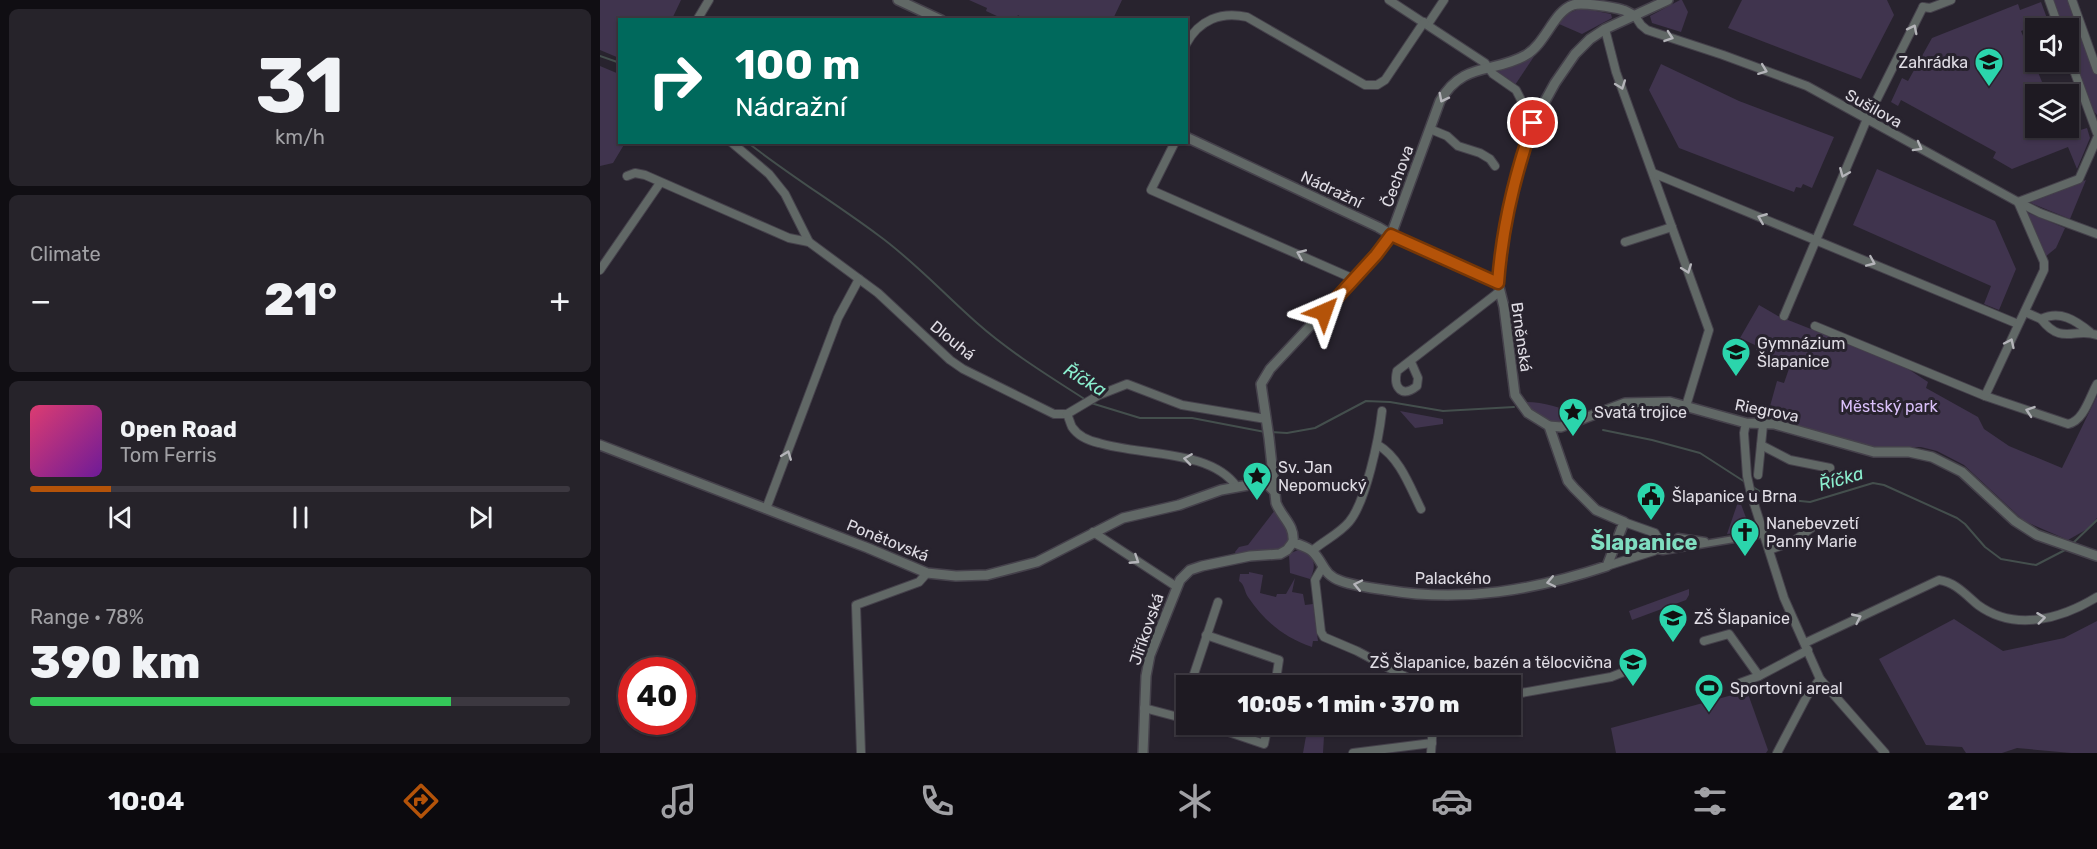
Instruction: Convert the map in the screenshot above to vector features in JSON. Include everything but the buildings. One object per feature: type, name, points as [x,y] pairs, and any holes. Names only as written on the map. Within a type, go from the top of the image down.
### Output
[{"type":"street","points":[[698,18],[709,0]]},
{"type":"street","points":[[898,0],[936,18]]},
{"type":"street","points":[[1389,0],[1426,23],[1516,90],[1533,123]]},
{"type":"street","points":[[1188,41],[1201,25],[1218,16],[1235,14],[1247,17],[1365,85],[1377,85],[1385,80],[1444,0]]},
{"type":"street","name":"Brněnská","points":[[1549,426],[1528,413],[1515,395],[1504,307],[1498,287],[1507,219],[1524,147],[1533,123],[1555,83],[1575,54],[1590,39],[1605,29],[1668,0]]},
{"type":"street","points":[[1784,316],[1867,119],[1921,4],[1930,8],[1951,0]]},
{"type":"street","points":[[2049,0],[2055,18]]},
{"type":"street","points":[[2072,0],[2097,70]]},
{"type":"street","name":"Čechova","points":[[1293,542],[1294,533],[1291,525],[1280,512],[1274,491],[1261,384],[1270,369],[1354,279],[1391,235],[1440,101],[1450,85],[1462,76],[1526,55],[1543,41],[1564,4],[1623,10],[1635,16]]},
{"type":"street","name":"Sušilova","points":[[1635,16],[1647,30],[1807,86],[2018,202],[2040,213],[2097,234]]},
{"type":"street","points":[[1605,29],[1616,72],[1709,330],[1686,406]]},
{"type":"street","points":[[2075,72],[2097,133]]},
{"type":"street","points":[[1430,129],[1447,136],[1458,146],[1480,153],[1490,159],[1495,166]]},
{"type":"street","name":"Nádražní","points":[[1188,138],[1498,287]]},
{"type":"street","points":[[1985,396],[2044,270],[2043,262],[2018,202],[2079,179],[2097,138]]},
{"type":"street","points":[[733,144],[769,174],[785,194],[808,242]]},
{"type":"street","points":[[1174,144],[1151,190],[1354,279]]},
{"type":"street","name":"Dlouhá","points":[[627,176],[635,173],[645,175],[789,238],[808,242],[878,293],[950,360],[963,369],[1054,414],[1067,414]]},
{"type":"street","points":[[1653,173],[2018,324]]},
{"type":"street","points":[[600,270],[660,183]]},
{"type":"street","points":[[1625,242],[1672,227]]},
{"type":"street","points":[[766,509],[838,318],[860,279]]},
{"type":"street","points":[[1411,362],[1498,287]]},
{"type":"street","points":[[2025,312],[2062,334],[2094,334]]},
{"type":"street","points":[[2041,320],[2049,316],[2065,316],[2094,334]]},
{"type":"street","points":[[1815,326],[1985,396],[2068,424],[2074,423],[2079,418],[2097,384]]},
{"type":"street","points":[[1236,487],[1224,472],[1198,460],[1112,447],[1092,441],[1073,428],[1067,414],[1098,395],[1127,384],[1182,405],[1267,422]]},
{"type":"street","name":"Riegrova","points":[[1549,426],[1561,427],[1625,403],[1670,402],[1746,423],[1774,424],[1874,452],[1909,452],[1932,457],[1962,472],[2015,521],[2037,535],[2097,556]]},
{"type":"street","points":[[1312,551],[1347,525],[1355,514],[1378,445],[1382,411]]},
{"type":"street","points":[[1746,423],[1744,433],[1750,490],[1784,598],[1820,679],[1885,753]]},
{"type":"street","points":[[1758,475],[1763,425]]},
{"type":"street","points":[[1549,426],[1568,481],[1574,488],[1596,510],[1657,536],[1659,546],[1657,550]]},
{"type":"street","name":"Ponětovská","points":[[600,445],[927,573],[972,576],[1037,562],[1123,518],[1179,505],[1247,484]]},
{"type":"street","points":[[1378,445],[1385,449],[1398,464],[1421,509]]},
{"type":"street","points":[[1761,445],[1790,460],[1830,468]]},
{"type":"street","points":[[1247,484],[1263,475],[1268,469],[1271,457]]},
{"type":"street","points":[[1247,484],[1265,482],[1274,491]]},
{"type":"street","points":[[1607,566],[1624,522]]},
{"type":"street","points":[[1769,550],[1794,541],[1814,526],[1822,524]]},
{"type":"street","points":[[1093,532],[1177,587],[1180,580],[1190,570],[1250,556],[1280,554],[1287,550],[1293,542],[1312,551],[1322,568],[1315,580],[1321,632],[1324,637],[1357,651],[1402,675]]},
{"type":"street","points":[[1607,566],[1657,550],[1663,551],[1764,534]]},
{"type":"street","points":[[1678,537],[1712,542]]},
{"type":"street","name":"Palackého","points":[[1322,568],[1340,581],[1414,595],[1478,595],[1579,576],[1607,566]]},
{"type":"street","points":[[861,753],[856,604],[896,592],[919,582],[927,573]]},
{"type":"street","points":[[1740,683],[1759,676],[1806,647],[1939,580],[1948,581],[1985,610],[2001,618],[2045,619],[2066,614],[2097,597]]},
{"type":"street","name":"Jiříkovská","points":[[1143,753],[1146,676],[1150,655],[1177,587]]},
{"type":"street","points":[[1193,675],[1218,602]]},
{"type":"street","points":[[1704,641],[1729,633],[1759,676]]},
{"type":"street","points":[[1206,635],[1280,660],[1277,675]]},
{"type":"street","points":[[1521,693],[1611,677],[1639,666]]},
{"type":"street","points":[[1778,753],[1807,696],[1820,679]]},
{"type":"street","points":[[1144,708],[1176,716]]},
{"type":"street","points":[[1237,735],[1264,744],[1266,735]]},
{"type":"street","points":[[1431,753],[1432,735]]},
{"type":"street","points":[[1353,753],[1432,743]]},
{"type":"green space","points":[[600,0],[681,0],[672,18],[618,18],[618,58],[600,50]]},
{"type":"green space","points":[[969,0],[1122,0],[1113,18],[1022,18],[1018,15],[1016,18],[999,18],[986,11],[987,8]]},
{"type":"green space","points":[[1680,0],[1688,12],[1681,32],[1652,23],[1650,16]]},
{"type":"green space","points":[[1742,0],[1887,0],[1894,15],[1861,79],[1728,28]]},
{"type":"green space","points":[[2052,0],[2070,0],[2076,18],[2058,18]]},
{"type":"green space","points":[[2041,2],[2047,18],[2025,18],[2025,30],[2021,31],[2025,41],[2025,72],[2038,72],[2043,84],[2025,84],[2025,138],[2079,138],[2079,130],[2087,128],[2090,138],[2077,169],[2068,147],[2012,169],[1993,158],[1996,152],[1901,100],[1898,106],[1891,102],[1902,78],[1908,81],[1932,38],[2018,4],[2020,10]]},
{"type":"green space","points":[[1581,8],[1611,14],[1612,18],[1582,34],[1559,24],[1567,14]]},
{"type":"green space","points":[[2079,25],[2097,75],[2097,115],[2090,107],[2078,72]]},
{"type":"green space","points":[[1532,54],[1535,55],[1515,85],[1498,73],[1497,68]]},
{"type":"green space","points":[[1661,64],[1739,101],[1834,137],[1812,188],[1803,184],[1801,188],[1796,187],[1794,192],[1679,148],[1649,90]]},
{"type":"green space","points":[[600,66],[618,74],[618,144],[624,144],[613,163],[600,166]]},
{"type":"green space","points":[[1877,169],[1995,221],[2016,269],[1999,310],[1984,304],[1991,286],[1853,225]]},
{"type":"green space","points":[[2086,180],[2070,219],[2031,203],[2032,201]]},
{"type":"green space","points":[[2026,212],[2065,228],[2056,248],[2045,257]]},
{"type":"green space","name":"Městský park","points":[[1759,305],[1778,316],[1902,365],[1928,382],[1926,388],[1978,417],[1984,429],[2009,446],[2062,468],[2097,396],[2097,518],[2089,528],[2068,540],[2024,521],[1964,465],[1937,451],[1921,447],[1875,448],[1767,417],[1777,381],[1784,383],[1791,363],[1756,350],[1757,346],[1740,338]]},
{"type":"green space","points":[[1526,402],[1546,404],[1577,414],[1576,417],[1567,420],[1553,422],[1534,413]]},
{"type":"green space","points":[[1400,411],[1443,419],[1443,424],[1415,428]]},
{"type":"green space","points":[[1739,499],[1751,531],[1727,534]]},
{"type":"green space","points":[[1275,510],[1289,535],[1286,545],[1281,550],[1236,555],[1235,552],[1239,547],[1248,545]]},
{"type":"green space","points":[[1298,550],[1308,554],[1313,561],[1310,579],[1290,573],[1289,554]]},
{"type":"green space","points":[[1249,572],[1263,575],[1260,593],[1276,597],[1277,594],[1286,594],[1295,578],[1292,592],[1303,594],[1305,605],[1313,604],[1318,641],[1313,641],[1312,647],[1276,628],[1255,606],[1239,581],[1240,574],[1249,574]]},
{"type":"green space","points":[[1689,589],[1686,600],[1632,620],[1629,611]]},
{"type":"green space","points":[[1954,619],[2003,651],[2064,638],[2097,621],[2097,753],[2017,748],[2002,753],[1966,753],[1962,747],[1926,745],[1879,659]]},
{"type":"green space","name":"Sportovni areal","points":[[1747,691],[1768,750],[1766,753],[1616,753],[1611,728]]},
{"type":"green space","points":[[1306,735],[1329,735],[1324,736],[1323,753],[1303,753]]},
{"type":"waterway","name":"Říčka","points":[[600,56],[618,62]]},
{"type":"waterway","name":"Říčka","points":[[750,144],[891,245],[1003,344],[1086,400]]},
{"type":"waterway","name":"Říčka","points":[[1270,432],[1287,433],[1315,428],[1366,401],[1390,402],[1443,411],[1514,407]]},
{"type":"waterway","name":"Říčka","points":[[1091,403],[1140,418],[1192,418],[1265,432]]},
{"type":"waterway","name":"Říčka","points":[[1603,430],[1700,453],[1745,482]]},
{"type":"waterway","name":"Říčka","points":[[1753,487],[1781,499],[1810,502],[1873,483],[1884,485],[1957,518],[1985,547],[2001,559],[2036,565],[2067,549]]},
{"type":"waterway","name":"Říčka","points":[[2071,545],[2097,520]]},
{"type":"place","name":"Zahrádka","points":[[1989,88]]},
{"type":"place","name":"Gymnázium Šlapanice","points":[[1736,378]]},
{"type":"place","name":"Svatá trojice","points":[[1573,438]]},
{"type":"place","name":"Sv. Jan Nepomucký","points":[[1257,502]]},
{"type":"place","name":"Šlapanice u Brna","points":[[1651,522]]},
{"type":"place","name":"Nanebevzetí Panny Marie","points":[[1745,558]]},
{"type":"place","name":"ZŠ Šlapanice","points":[[1673,644]]},
{"type":"place","name":"ZŠ Šlapanice, bazén a tělocvična","points":[[1633,688]]},
{"type":"place","name":"Sportovni areal","points":[[1709,714]]},
{"type":"district","name":"Šlapanice","points":[[1644,542]]},
{"type":"route","points":[[1324,312],[1376,255],[1391,235],[1498,283],[1507,219],[1524,147],[1533,123]]}]
